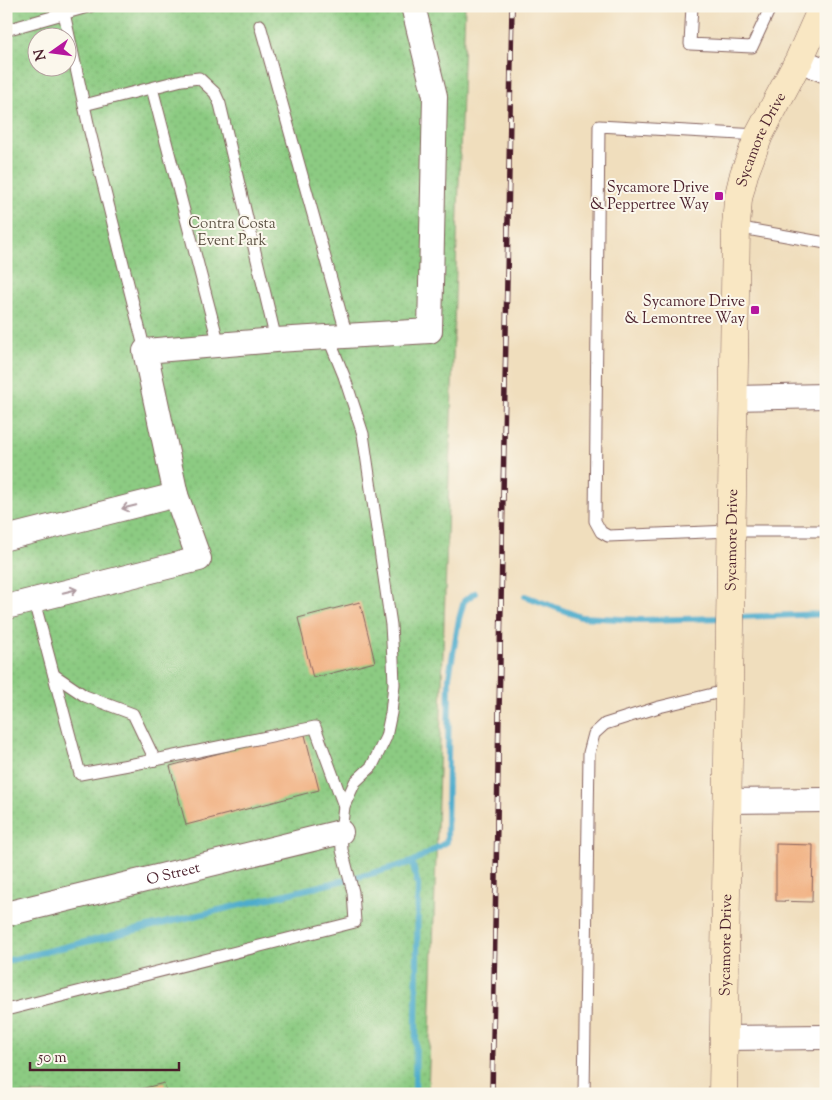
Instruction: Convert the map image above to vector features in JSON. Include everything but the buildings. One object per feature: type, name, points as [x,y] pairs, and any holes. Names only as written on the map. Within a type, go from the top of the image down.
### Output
[{"type":"street","points":[[6,608],[198,559],[176,495],[145,352],[276,340],[430,331],[435,96],[413,6]]},
{"type":"street","name":"Sycamore Drive","points":[[723,1094],[733,398],[738,199],[744,174],[759,135],[799,60],[823,6]]},
{"type":"street","points":[[799,60],[826,72]]},
{"type":"street","points":[[733,398],[826,396]]},
{"type":"street","points":[[6,538],[176,495]]},
{"type":"street","points":[[727,801],[826,800]]},
{"type":"street","name":"O Street","points":[[6,914],[341,841]]},
{"type":"street","points":[[724,1038],[826,1037]]},
{"type":"lane","points":[[6,30],[91,6]]},
{"type":"lane","points":[[692,6],[690,44],[752,47],[771,6]]},
{"type":"lane","points":[[64,14],[84,106],[145,352]]},
{"type":"lane","points":[[6,1010],[355,922],[353,892],[341,841],[344,806],[355,782],[372,766],[386,737],[394,684],[391,625],[363,434],[344,376],[337,337],[260,25]]},
{"type":"lane","points":[[84,106],[182,80],[199,78],[215,93],[220,104],[276,340]]},
{"type":"lane","points":[[152,88],[219,345]]},
{"type":"lane","points":[[759,135],[599,126],[595,521],[601,532],[608,536],[731,531],[826,531]]},
{"type":"lane","points":[[736,227],[826,243]]},
{"type":"lane","points":[[34,601],[80,774],[315,727],[344,806]]},
{"type":"lane","points":[[54,676],[85,696],[132,714],[155,760]]},
{"type":"lane","points":[[584,1094],[589,753],[594,734],[605,724],[659,707],[729,690]]},
{"type":"green space","name":"Contra Costa Event Park","points":[[6,6],[465,6],[428,1094],[6,1094]]},
{"type":"waterway","points":[[6,961],[370,874],[412,862],[447,842],[449,677],[464,601],[475,593]]},
{"type":"waterway","points":[[525,596],[581,617],[640,620],[725,618]]},
{"type":"waterway","points":[[737,617],[826,614]]},
{"type":"waterway","points":[[412,862],[418,885],[415,1094]]},
{"type":"railway","points":[[492,1094],[512,6]]},
{"type":"place","name":"Sycamore Drive & Peppertree Way","points":[[719,196]]},
{"type":"place","name":"Sycamore Drive & Lemontree Way","points":[[755,310]]}]
